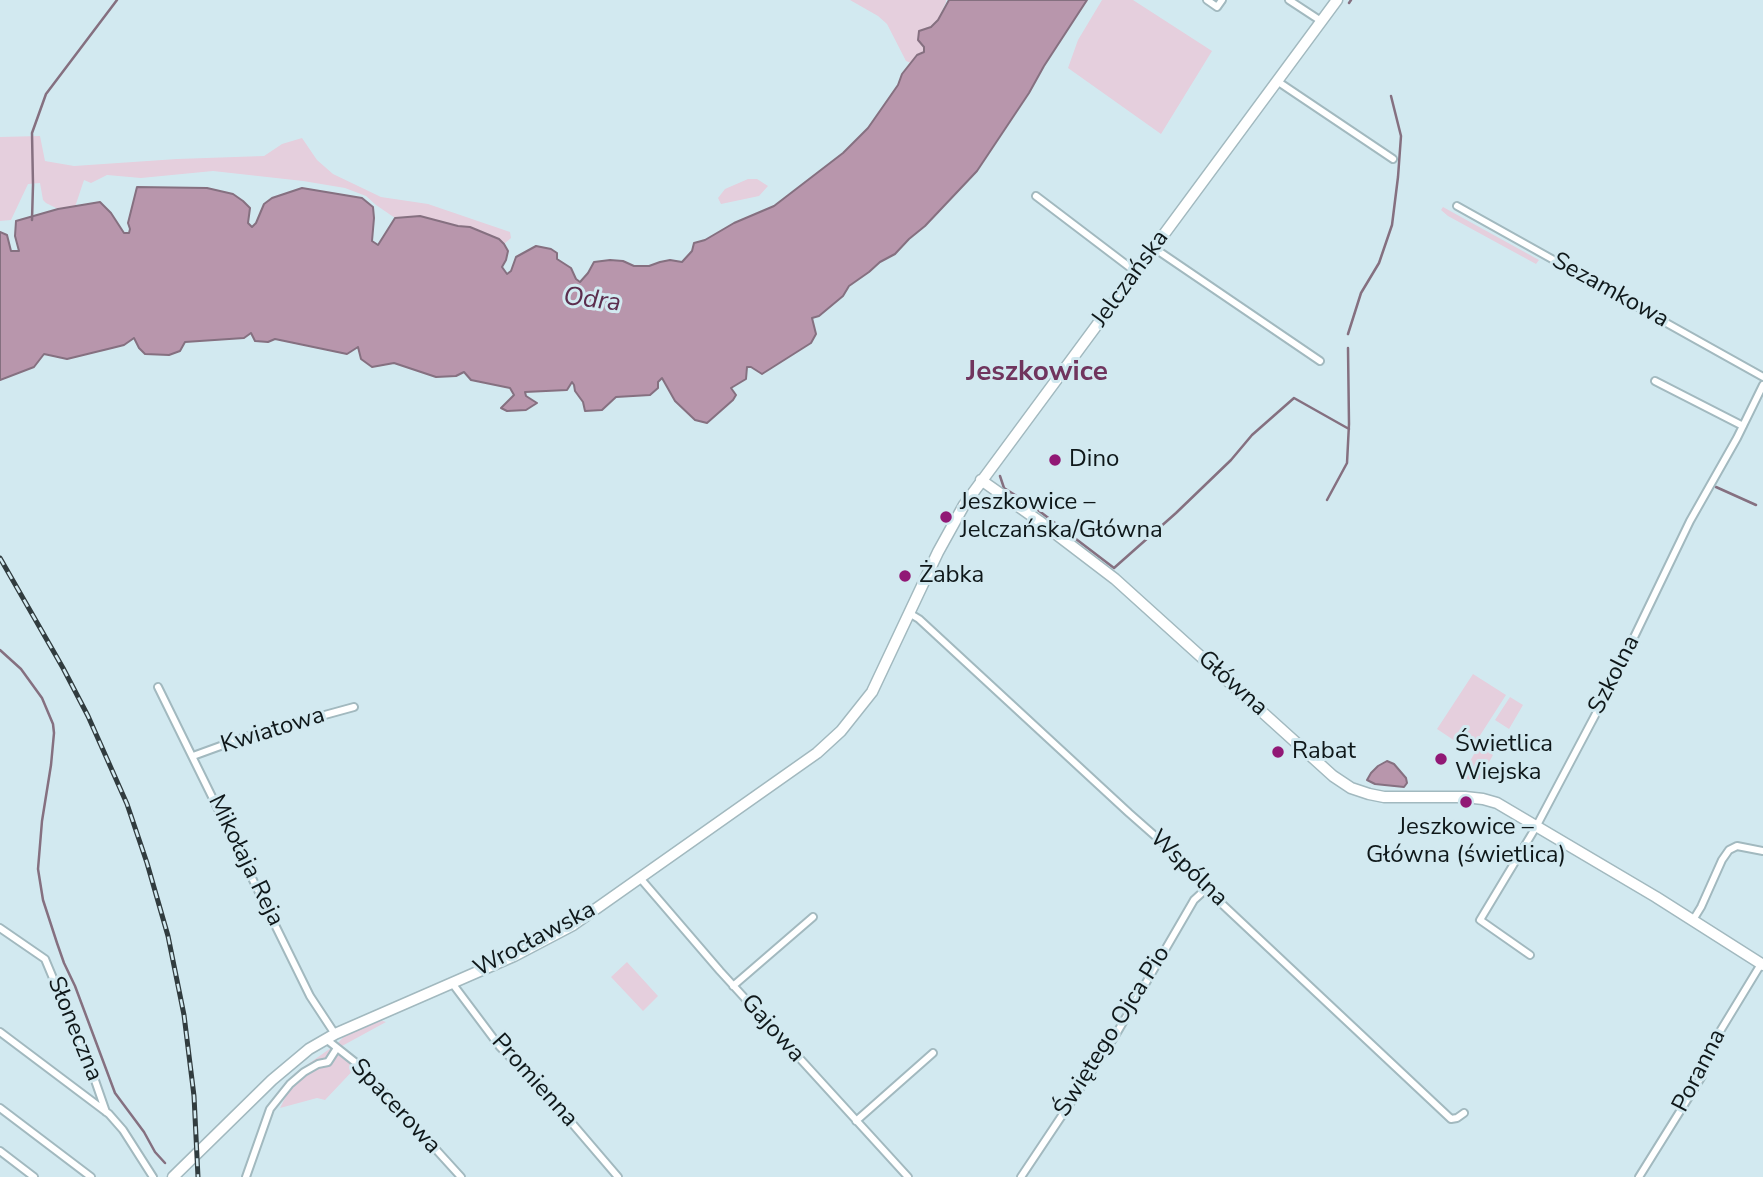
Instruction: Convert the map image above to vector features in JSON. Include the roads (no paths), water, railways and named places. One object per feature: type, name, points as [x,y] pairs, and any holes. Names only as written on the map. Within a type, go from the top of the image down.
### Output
[{"type":"main road","name":"Jelczańska","points":[[898,639],[937,552],[981,480],[1337,0]]},
{"type":"main road","name":"Główna","points":[[981,480],[1115,579],[1333,776],[1351,788],[1384,797],[1465,797],[1497,803],[1693,920],[1762,965]]},
{"type":"main road","name":"Wrocławska","points":[[173,1177],[299,1057],[330,1037],[514,956],[573,925],[817,753],[841,731],[873,692],[898,639]]},
{"type":"street","points":[[1207,0],[1217,7],[1222,0]]},
{"type":"street","points":[[1289,0],[1321,21]]},
{"type":"street","points":[[1277,81],[1393,159]]},
{"type":"street","points":[[1036,196],[1136,272]]},
{"type":"street","name":"Sezamkowa","points":[[1457,206],[1763,377]]},
{"type":"street","points":[[1154,248],[1320,361]]},
{"type":"street","points":[[1655,381],[1743,426]]},
{"type":"street","name":"Szkolna","points":[[1530,955],[1480,920],[1536,827],[1610,687],[1690,521],[1763,385]]},
{"type":"street","name":"Wspólna","points":[[909,613],[919,619],[1171,850],[1206,889],[1451,1119],[1464,1112]]},
{"type":"street","name":"Mikołaja Reja","points":[[158,687],[330,1037]]},
{"type":"street","name":"Kwiatowa","points":[[193,756],[248,736],[354,706]]},
{"type":"street","points":[[1693,920],[1722,860],[1730,850],[1737,846],[1763,850]]},
{"type":"street","name":"Gajowa","points":[[640,878],[733,986],[908,1177]]},
{"type":"street","name":"Świętego Ojca Pio","points":[[1021,1177],[1115,1036],[1194,900],[1206,889]]},
{"type":"street","points":[[733,986],[813,917]]},
{"type":"street","name":"Słoneczna","points":[[0,928],[45,959],[106,1112]]},
{"type":"street","name":"Poranna","points":[[1639,1177],[1702,1076],[1704,1056],[1762,965]]},
{"type":"street","name":"Promienna","points":[[452,984],[500,1047],[529,1073],[618,1177]]},
{"type":"street","points":[[0,1032],[106,1112],[123,1130],[153,1177]]},
{"type":"street","name":"Spacerowa","points":[[330,1037],[337,1048],[360,1066],[461,1177]]},
{"type":"street","points":[[246,1177],[270,1109],[290,1084],[304,1072],[328,1062],[337,1048]]},
{"type":"street","points":[[856,1121],[933,1053]]},
{"type":"street","points":[[0,1108],[91,1177]]},
{"type":"street","points":[[0,1151],[34,1177]]},
{"type":"water","name":"Odra","points":[[949,0],[1087,0],[977,171],[895,254],[880,262],[849,286],[843,296],[819,316],[812,318],[816,334],[811,343],[762,374],[747,367],[746,379],[731,388],[736,395],[733,400],[707,423],[695,420],[675,401],[662,378],[658,382],[658,388],[650,395],[616,397],[602,410],[585,411],[572,382],[567,390],[525,392],[526,396],[537,403],[526,410],[507,411],[501,408],[514,395],[510,388],[471,380],[464,372],[456,376],[436,377],[394,363],[372,367],[361,359],[358,347],[347,354],[275,339],[268,342],[255,341],[251,333],[244,338],[185,342],[180,351],[169,355],[145,354],[134,338],[124,345],[67,359],[44,354],[34,367],[0,380],[0,232],[7,235],[11,251],[19,251],[15,236],[16,221],[58,209],[100,202],[124,233],[129,233],[128,223],[137,187],[207,188],[233,194],[250,208],[248,223],[252,227],[264,204],[272,198],[302,188],[362,198],[373,207],[372,241],[378,245],[395,218],[420,216],[470,227],[499,239],[504,244],[508,251],[502,267],[507,274],[511,271],[516,257],[536,246],[557,253],[557,259],[571,268],[580,282],[594,262],[610,260],[623,261],[634,266],[649,266],[670,260],[682,262],[692,251],[694,243],[774,206],[843,153],[868,128],[898,85],[902,74],[917,55],[924,52],[924,47],[918,40],[919,31],[931,27],[938,20]]},
{"type":"water","points":[[1387,761],[1394,764],[1406,778],[1404,787],[1375,784],[1367,780],[1378,766]]},
{"type":"waterway","points":[[32,220],[32,133],[46,94],[117,0]]},
{"type":"waterway","points":[[1348,334],[1361,293],[1379,263],[1392,225],[1401,136],[1391,96]]},
{"type":"waterway","points":[[1327,500],[1347,463],[1348,348]]},
{"type":"waterway","points":[[1000,476],[1004,488],[1034,507],[1114,568],[1176,513],[1231,460],[1252,435],[1294,398],[1349,429]]},
{"type":"waterway","points":[[1716,487],[1756,505]]},
{"type":"waterway","points":[[0,650],[21,669],[42,698],[53,724],[51,765],[38,869],[43,900],[64,963],[115,1093],[165,1163]]},
{"type":"railway","points":[[0,558],[88,716],[127,804],[147,863],[168,936],[184,1015],[194,1096],[198,1177]]},
{"type":"place","name":"Dino","points":[[1055,460]]},
{"type":"place","name":"Jeszkowice – Jelczańska/Główna","points":[[946,517]]},
{"type":"place","name":"Żabka","points":[[905,576]]},
{"type":"place","name":"Rabat","points":[[1278,752]]},
{"type":"place","name":"Świetlica Wiejska","points":[[1441,759]]},
{"type":"place","name":"Jeszkowice – Główna (świetlica)","points":[[1466,802]]},
{"type":"district","name":"Jeszkowice","points":[[1037,373]]}]
